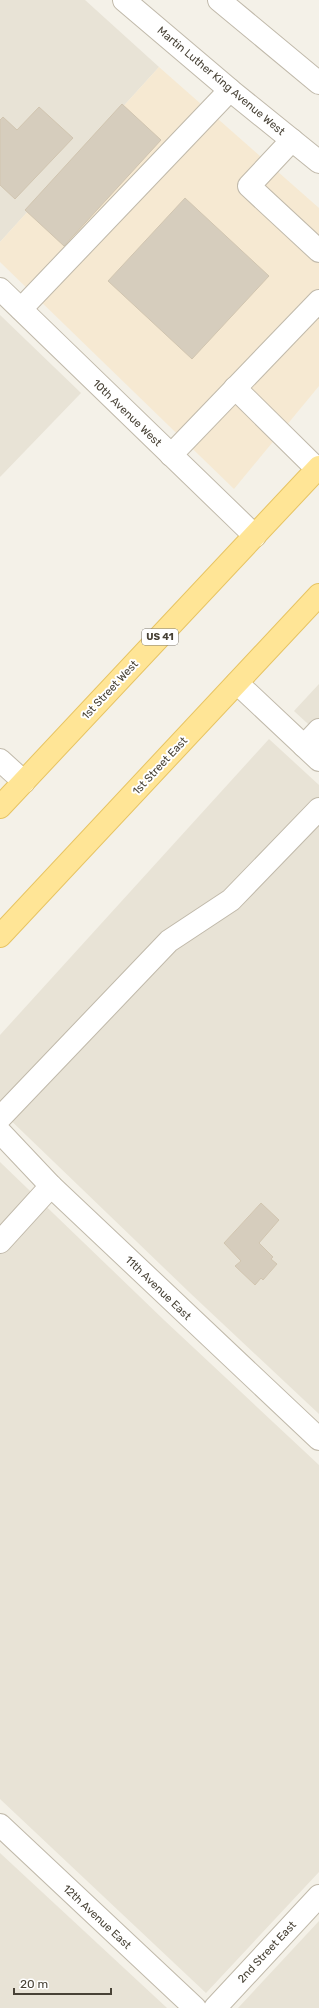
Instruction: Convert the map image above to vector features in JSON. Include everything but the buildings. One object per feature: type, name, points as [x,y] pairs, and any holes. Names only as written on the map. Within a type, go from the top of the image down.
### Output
[{"type":"main road","name":"1st Street West","points":[[0,808],[318,468]]},
{"type":"main road","name":"1st Street East","points":[[0,936],[319,595]]},
{"type":"street","name":"Martin Luther King Avenue West","points":[[124,0],[230,90],[319,162]]},
{"type":"street","points":[[219,0],[319,83]]},
{"type":"street","points":[[21,309],[230,90]]},
{"type":"street","points":[[292,140],[249,186],[319,251]]},
{"type":"street","name":"10th Avenue West","points":[[0,289],[255,536]]},
{"type":"street","points":[[171,455],[319,301]]},
{"type":"street","points":[[235,388],[318,468]]},
{"type":"street","points":[[237,683],[312,753],[319,730]]},
{"type":"street","points":[[0,760],[24,782]]},
{"type":"street","points":[[0,1118],[170,941],[231,900],[319,809]]},
{"type":"street","name":"11th Avenue East","points":[[0,1132],[51,1186],[319,1439]]},
{"type":"street","points":[[0,1242],[51,1186]]},
{"type":"street","name":"12th Avenue East","points":[[0,1825],[195,2008]]},
{"type":"street","name":"2nd Street East","points":[[215,2008],[319,1896]]},
{"type":"shaded area","points":[[0,0],[85,0],[159,67],[0,242]]},
{"type":"shaded area","points":[[159,67],[319,208],[319,386],[234,489],[0,262],[0,242]]},
{"type":"shaded area","points":[[0,315],[81,393],[0,477]]},
{"type":"shaded area","points":[[319,684],[319,734],[294,711]]},
{"type":"shaded area","points":[[269,739],[319,785],[319,1414],[189,1292],[0,1110],[0,1035]]},
{"type":"shaded area","points":[[0,1162],[164,1320],[319,1465],[319,1872],[206,1993],[0,1799]]},
{"type":"shaded area","points":[[0,1853],[167,2008],[0,2008]]},
{"type":"shaded area","points":[[319,1921],[319,2008],[238,2008]]}]
